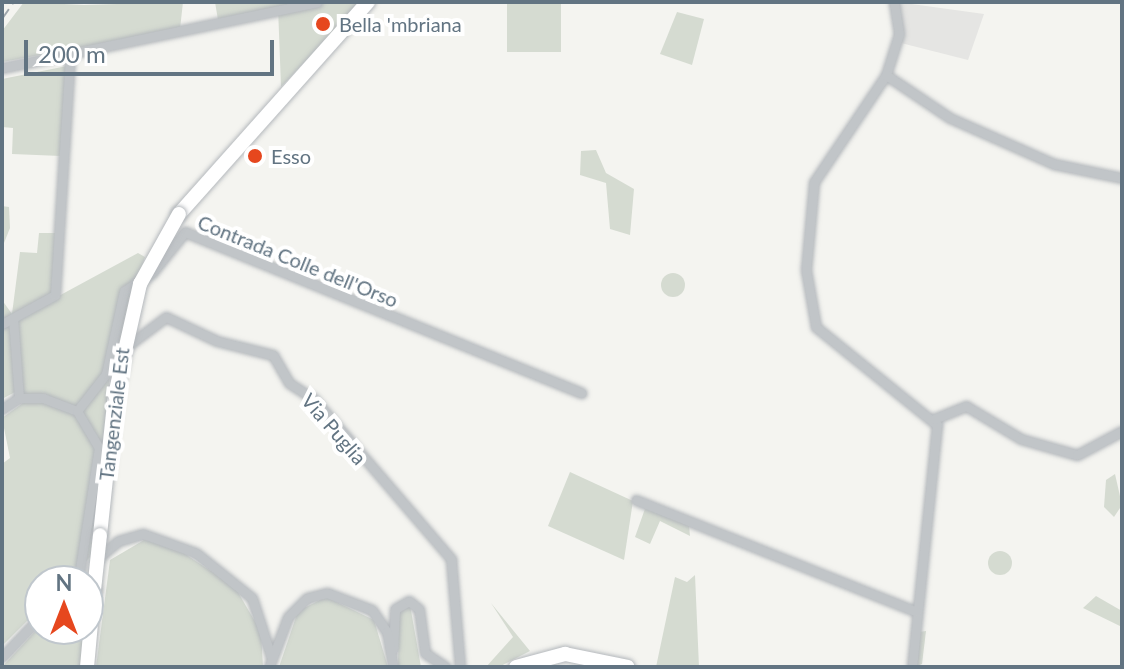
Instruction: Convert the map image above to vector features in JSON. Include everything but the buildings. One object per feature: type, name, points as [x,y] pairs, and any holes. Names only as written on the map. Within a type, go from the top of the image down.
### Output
[{"type":"main road","name":"Tangenziale Est","points":[[87,667],[115,395],[140,284],[179,214],[368,2]]},
{"type":"main road","points":[[516,667],[565,654],[628,667]]},
{"type":"street","points":[[2,68],[317,2]]},
{"type":"street","points":[[894,2],[899,34],[886,75],[814,182],[809,307],[816,327],[934,419],[939,444],[912,667]]},
{"type":"street","points":[[2,324],[55,295],[70,54]]},
{"type":"street","points":[[886,75],[950,118],[1054,164],[1122,178]]},
{"type":"street","name":"Contrada Colle dell'Orso","points":[[77,411],[109,359],[124,291],[152,273],[185,232],[582,393]]},
{"type":"street","name":"Via Puglia","points":[[109,359],[166,317],[217,341],[273,355],[289,383],[314,399],[451,559],[460,667]]},
{"type":"street","points":[[13,318],[19,398]]},
{"type":"street","points":[[2,409],[19,398],[77,411],[99,448],[79,565]]},
{"type":"street","points":[[934,419],[966,406],[1021,439],[1077,455],[1122,431]]},
{"type":"street","points":[[636,500],[917,612]]},
{"type":"street","points":[[91,565],[118,541],[162,535],[233,576],[264,617],[271,656]]},
{"type":"street","points":[[269,667],[271,656],[296,608],[327,593],[372,610],[393,649]]},
{"type":"street","points":[[393,667],[395,609],[409,601],[419,609],[425,653],[446,667]]},
{"type":"street","points":[[2,657],[24,634]]},
{"type":"shaded area","points":[[24,2],[84,5],[183,2],[180,29],[2,62],[2,31]]},
{"type":"shaded area","points":[[215,2],[361,2],[281,87],[278,7],[218,20]]},
{"type":"shaded area","points":[[507,2],[561,2],[561,52],[507,52]]},
{"type":"shaded area","points":[[897,2],[984,14],[968,60],[901,43]]},
{"type":"shaded area","points":[[677,12],[704,19],[692,65],[660,54]]},
{"type":"shaded area","points":[[67,66],[61,156],[12,154],[13,128],[2,127],[2,79]]},
{"type":"shaded area","points":[[596,150],[606,173],[634,189],[630,235],[610,229],[606,183],[580,175],[581,151]]},
{"type":"shaded area","points":[[2,206],[9,207],[10,228],[2,248]]},
{"type":"shaded area","points":[[39,233],[55,233],[53,292],[2,320],[2,300],[12,314],[20,252],[37,253]]},
{"type":"shaded area","points":[[138,253],[145,257],[110,373],[91,556],[82,565],[24,565],[24,624],[2,646],[2,464],[10,458],[2,418],[23,403],[18,318]]},
{"type":"shaded area","points":[[668,273],[678,273],[685,280],[685,290],[678,297],[668,297],[661,290],[661,280]]},
{"type":"shaded area","points":[[11,322],[15,392],[2,399],[2,327]]},
{"type":"shaded area","points":[[570,472],[633,501],[624,560],[548,526]]},
{"type":"shaded area","points":[[1115,474],[1122,505],[1114,517],[1104,507],[1106,480]]},
{"type":"shaded area","points":[[646,506],[689,525],[690,536],[660,521],[650,544],[635,537]]},
{"type":"shaded area","points":[[144,540],[170,544],[235,587],[261,632],[263,667],[96,667],[99,645],[104,645],[104,606],[110,560]]},
{"type":"shaded area","points":[[1000,551],[1009,554],[1012,563],[1009,572],[1000,575],[991,572],[988,563],[991,554]]},
{"type":"shaded area","points":[[695,575],[699,667],[656,667],[675,577],[687,582]]},
{"type":"shaded area","points":[[1096,596],[1122,611],[1122,627],[1083,608]]},
{"type":"shaded area","points":[[326,597],[374,620],[388,667],[279,667],[298,611]]},
{"type":"shaded area","points":[[491,603],[530,651],[499,667],[486,667],[513,637]]},
{"type":"shaded area","points":[[410,605],[421,667],[398,667],[399,607]]},
{"type":"shaded area","points":[[926,631],[922,664],[917,666],[919,632]]},
{"type":"shaded area","points":[[24,643],[83,645],[81,667],[2,667]]},
{"type":"railway","points":[[2,19],[14,2]]},
{"type":"place","name":"Bella 'mbriana","points":[[323,24]]},
{"type":"place","name":"Esso","points":[[255,156]]}]
